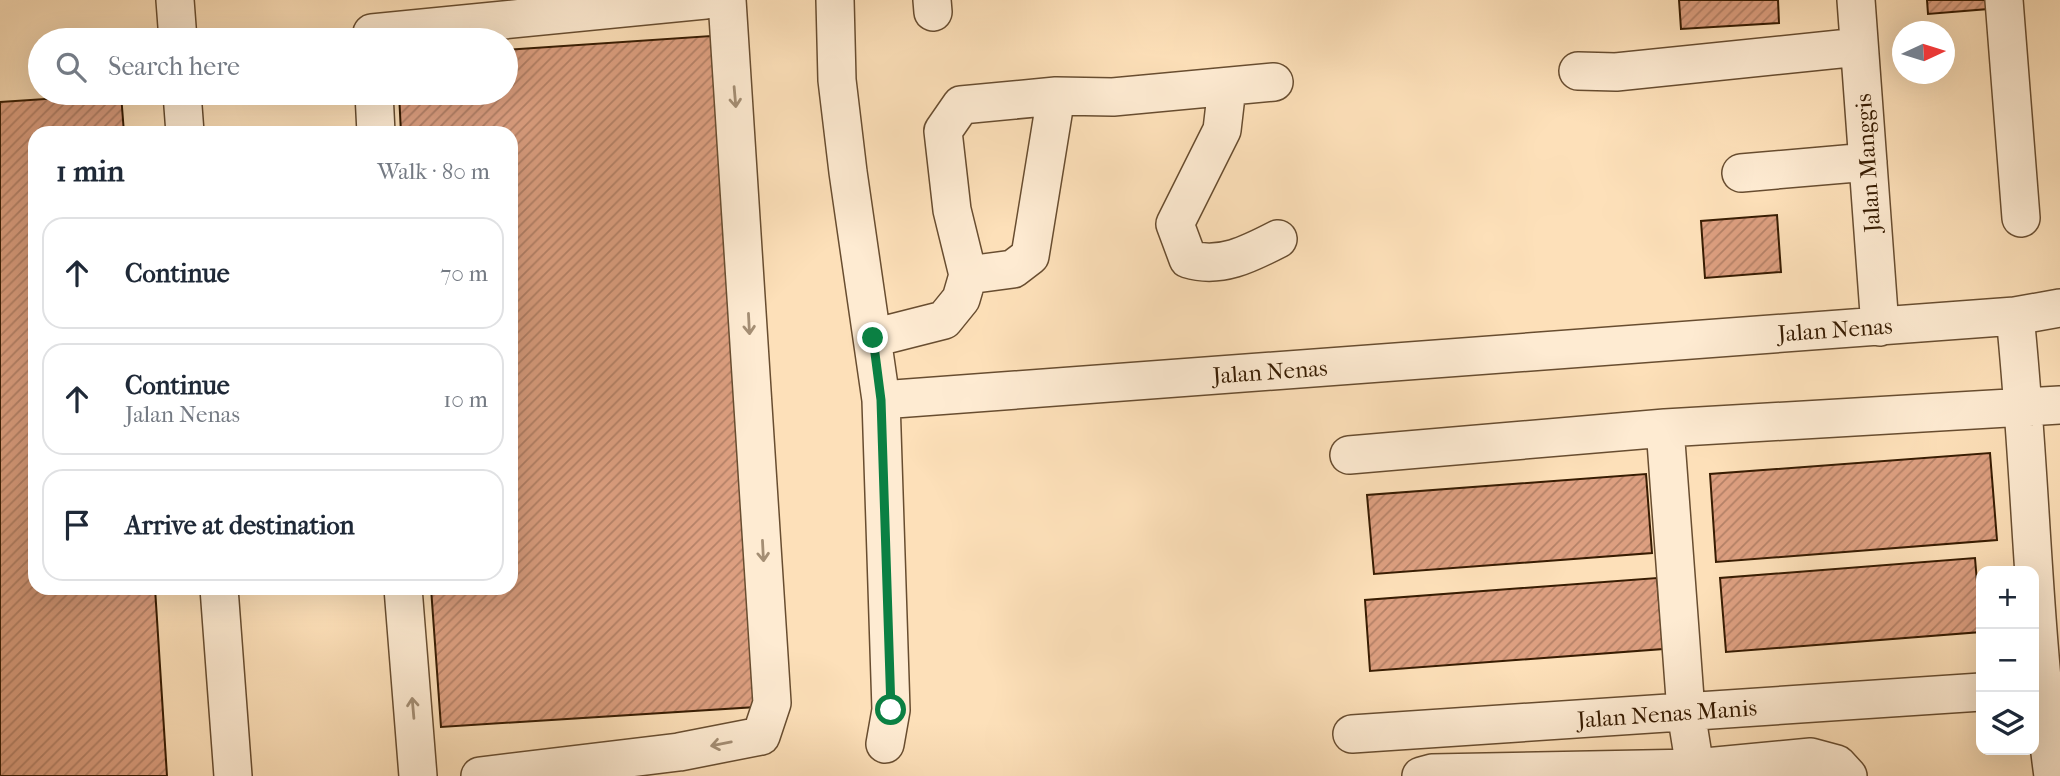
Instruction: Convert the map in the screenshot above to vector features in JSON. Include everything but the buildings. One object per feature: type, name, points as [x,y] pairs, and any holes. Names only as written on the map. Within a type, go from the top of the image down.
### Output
[{"type":"street","points":[[175,0],[177,28]]},
{"type":"street","points":[[422,28],[705,0]]},
{"type":"street","points":[[480,776],[679,752],[761,736],[772,702],[727,0]]},
{"type":"street","points":[[835,0],[837,80],[881,400],[891,710],[885,744]]},
{"type":"street","name":"Jalan Manggis","points":[[1856,0],[1880,327]]},
{"type":"street","points":[[2004,0],[2021,218]]},
{"type":"street","points":[[1578,71],[1616,72],[1859,47]]},
{"type":"street","points":[[873,338],[944,320],[961,299],[968,275],[952,210],[943,131],[961,105],[1056,96],[1113,97],[1274,82]]},
{"type":"street","points":[[1227,86],[1222,130],[1175,224],[1188,259],[1206,265],[1247,256],[1278,239]]},
{"type":"street","points":[[968,275],[1013,269],[1030,256],[1056,96]]},
{"type":"street","points":[[183,105],[184,126]]},
{"type":"street","points":[[375,105],[376,126]]},
{"type":"street","points":[[1741,173],[1868,162]]},
{"type":"street","name":"Jalan Nenas","points":[[881,400],[1880,327],[2015,316],[2060,308]]},
{"type":"street","points":[[2015,316],[2042,406],[2045,688],[2053,776]]},
{"type":"street","points":[[1349,455],[1665,428],[2042,406]]},
{"type":"street","points":[[1665,428],[1686,712],[1695,768]]},
{"type":"street","points":[[220,595],[233,776]]},
{"type":"street","points":[[404,595],[418,776]]},
{"type":"street","name":"Jalan Nenas Manis","points":[[1352,734],[1976,692]]},
{"type":"street","points":[[1421,776],[1432,773],[1695,768],[1811,757],[1837,764],[1848,776]]},
{"type":"route","points":[[873,338],[881,400],[891,710]]}]
